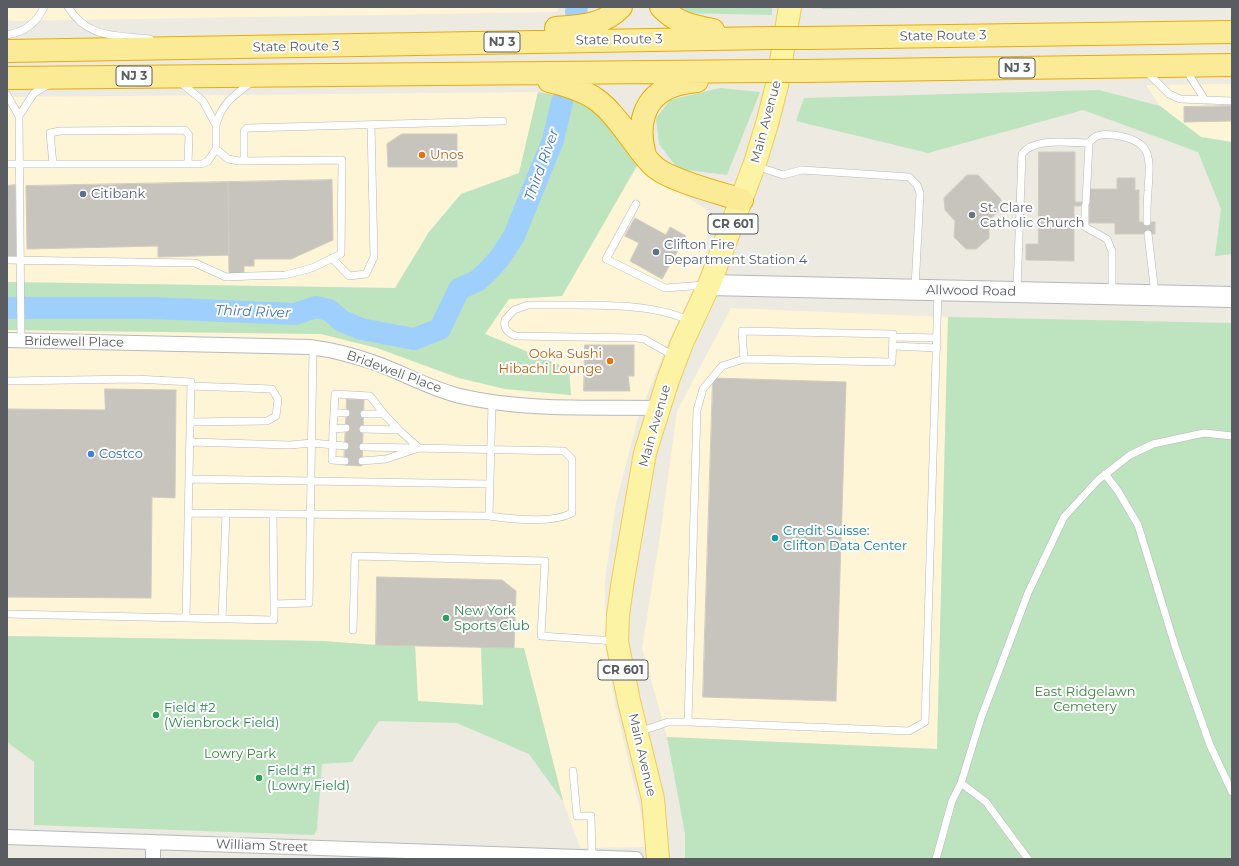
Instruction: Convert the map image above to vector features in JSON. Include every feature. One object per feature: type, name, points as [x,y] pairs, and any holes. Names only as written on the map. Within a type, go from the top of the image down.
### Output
[{"type":"highway","points":[[234,48],[574,27],[602,21],[614,14],[621,7]]},
{"type":"highway","points":[[661,7],[670,17],[685,25],[769,38]]},
{"type":"highway","name":"State Route 3","points":[[7,51],[1232,32]]},
{"type":"highway","name":"NJ 3","points":[[7,78],[803,71],[1232,65]]},
{"type":"highway","points":[[646,158],[640,132],[642,117],[649,103],[660,91],[674,85],[764,71]]},
{"type":"highway","points":[[516,74],[582,90],[610,111],[646,158],[657,169],[670,176],[742,200]]},
{"type":"main road","name":"Main Avenue","points":[[658,859],[653,799],[617,642],[618,615],[634,511],[645,453],[677,357],[709,285],[742,200],[767,124],[777,85],[790,7]]},
{"type":"main road","name":"Allwood Road","points":[[709,285],[1232,297]]},
{"type":"street","name":"Bridewell Place","points":[[7,340],[21,335],[313,347],[343,353],[378,365],[429,387],[460,396],[492,402],[543,406],[660,408]]},
{"type":"street","name":"William Street","points":[[7,838],[153,842],[434,855],[636,859]]},
{"type":"street","points":[[153,842],[153,859]]},
{"type":"lane","points":[[7,35],[28,28],[39,17],[44,7]]},
{"type":"lane","points":[[68,7],[74,16],[84,26],[101,33],[156,39]]},
{"type":"lane","points":[[164,40],[234,48]]},
{"type":"lane","points":[[1184,66],[1205,100]]},
{"type":"lane","points":[[1142,67],[1169,94],[1180,99],[1232,101]]},
{"type":"lane","points":[[7,164],[202,164],[208,161],[216,149],[216,125],[221,109],[227,102],[261,75]]},
{"type":"lane","points":[[173,76],[203,101],[216,125]]},
{"type":"lane","points":[[19,116],[34,93],[63,77]]},
{"type":"lane","points":[[7,95],[19,116],[21,335]]},
{"type":"lane","points":[[244,161],[244,131],[247,128],[503,121]]},
{"type":"lane","points":[[332,258],[349,276],[366,274],[374,257],[371,125]]},
{"type":"lane","points":[[53,164],[50,134],[60,131],[177,130],[185,130],[189,135],[188,164]]},
{"type":"lane","points":[[1112,295],[1112,251],[1107,239],[1085,227],[1089,143],[1092,138],[1104,134],[1124,136],[1134,140],[1149,155],[1150,167],[1147,222]]},
{"type":"lane","points":[[1017,292],[1022,154],[1026,149],[1040,143],[1089,143]]},
{"type":"lane","points":[[7,260],[195,263],[226,277],[285,275],[312,268],[341,254],[342,160],[228,160],[216,149]]},
{"type":"lane","points":[[754,166],[783,175],[802,170],[909,177],[916,185],[920,193],[915,290]]},
{"type":"lane","points":[[636,204],[606,259],[665,288],[709,285]]},
{"type":"lane","points":[[1148,234],[1155,296]]},
{"type":"lane","points":[[637,733],[668,722],[909,732],[925,722],[938,290]]},
{"type":"lane","points":[[677,357],[637,338],[516,336],[508,333],[505,320],[514,310],[520,307],[543,306],[642,308],[675,314],[692,322]]},
{"type":"lane","points":[[744,359],[742,331],[893,334],[893,337],[937,338]]},
{"type":"lane","points":[[688,722],[697,410],[703,389],[722,366],[744,359],[892,362],[893,337]]},
{"type":"lane","points":[[893,346],[936,348]]},
{"type":"lane","points":[[274,604],[309,604],[313,347]]},
{"type":"lane","points":[[7,380],[136,379],[191,382],[186,618]]},
{"type":"lane","points":[[191,386],[272,389],[278,399],[276,416],[267,421],[191,422]]},
{"type":"lane","points":[[344,461],[332,460],[335,394],[370,396],[399,430],[419,448]]},
{"type":"lane","points":[[489,516],[492,402]]},
{"type":"lane","points":[[334,413],[346,413]]},
{"type":"lane","points":[[364,414],[384,414]]},
{"type":"lane","points":[[333,429],[346,428]]},
{"type":"lane","points":[[363,429],[399,430]]},
{"type":"lane","points":[[936,859],[952,800],[961,783],[981,718],[1031,586],[1064,517],[1098,480],[1130,455],[1153,444],[1204,434],[1232,436]]},
{"type":"lane","points":[[190,442],[290,445],[312,443],[345,446]]},
{"type":"lane","points":[[189,513],[489,516],[513,519],[562,518],[572,513],[572,459],[564,451],[491,451],[363,447]]},
{"type":"lane","points":[[362,461],[386,459],[419,448]]},
{"type":"lane","points":[[1105,474],[1118,491],[1138,526],[1187,679],[1210,745],[1232,792]]},
{"type":"lane","points":[[190,479],[489,484]]},
{"type":"lane","points":[[222,619],[226,513]]},
{"type":"lane","points":[[7,614],[274,620],[273,514]]},
{"type":"lane","points":[[353,630],[354,556],[545,562],[541,636],[617,642]]},
{"type":"lane","points":[[573,770],[577,816],[591,816],[592,858]]},
{"type":"lane","points":[[961,783],[986,802],[1028,859]]},
{"type":"shaded area","points":[[7,7],[559,7],[557,12],[15,21],[7,20]]},
{"type":"shaded area","points":[[1232,84],[1232,142],[1201,137],[1160,106],[1146,85]]},
{"type":"shaded area","points":[[538,92],[519,173],[461,194],[429,232],[395,288],[7,282],[7,97]]},
{"type":"shaded area","points":[[638,164],[710,212],[705,264],[667,345],[638,418],[616,502],[605,581],[606,647],[615,704],[649,847],[580,848],[563,801],[524,648],[481,647],[483,705],[418,702],[415,644],[376,645],[323,641],[7,636],[7,330],[321,334],[377,348],[459,378],[505,389],[571,395],[569,369],[485,334],[509,299],[562,296]]},
{"type":"shaded area","points":[[731,308],[948,317],[937,749],[667,737],[642,648],[660,536],[677,411]]},
{"type":"green space","points":[[676,7],[772,7],[772,15],[679,13]]},
{"type":"green space","points":[[822,7],[999,7],[822,9]]},
{"type":"green space","points":[[720,88],[760,92],[727,175],[678,169],[659,144],[656,118],[670,100]]},
{"type":"green space","points":[[1099,90],[1160,106],[1201,137],[1232,142],[1232,254],[1215,256],[1221,209],[1198,152],[1083,110],[928,153],[796,121],[804,98]]},
{"type":"green space","points":[[538,92],[585,101],[602,109],[638,164],[562,296],[509,299],[485,334],[569,369],[571,395],[505,389],[459,378],[377,348],[321,334],[7,330],[7,282],[395,288],[429,232],[461,194],[519,173]]},
{"type":"green space","name":"East Ridgelawn Cemetery","points":[[948,317],[1232,323],[1232,859],[685,859],[685,834],[667,737],[937,749]]},
{"type":"green space","name":"Lowry Park","points":[[7,636],[323,641],[376,645],[415,644],[418,701],[483,705],[481,647],[524,648],[563,801],[529,754],[457,723],[379,721],[352,762],[322,764],[317,829],[314,835],[34,825],[34,762],[7,742]]},
{"type":"building","points":[[1232,106],[1232,121],[1184,122],[1184,107]]},
{"type":"building","name":"Unos","points":[[402,134],[457,134],[457,167],[388,167],[387,144]]},
{"type":"building","points":[[1039,152],[1075,152],[1075,202],[1088,202],[1088,189],[1117,189],[1117,178],[1135,178],[1135,190],[1139,190],[1139,222],[1155,222],[1155,234],[1115,234],[1115,223],[1089,223],[1089,206],[1074,206],[1074,261],[1026,260],[1026,244],[1038,244]]},
{"type":"building","name":"St. Clare Catholic Church","points":[[967,175],[978,175],[1001,199],[1000,210],[989,220],[989,238],[976,249],[966,249],[954,237],[955,221],[945,210],[944,198]]},
{"type":"building","points":[[332,180],[333,240],[291,259],[254,259],[254,266],[244,266],[244,274],[229,274],[228,182]]},
{"type":"building","points":[[228,182],[229,255],[158,257],[158,246],[27,249],[26,186]]},
{"type":"building","points":[[15,185],[17,257],[7,257],[7,186]]},
{"type":"building","name":"Clifton Fire Department Station 4","points":[[635,218],[666,235],[670,227],[686,236],[662,279],[630,261],[639,243],[625,236]]},
{"type":"building","name":"Ooka Sushi Hibachi Lounge","points":[[585,345],[634,345],[634,376],[628,376],[630,391],[584,391]]},
{"type":"building","name":"Credit Suisse: Clifton Data Center","points":[[713,378],[846,382],[836,701],[703,697]]},
{"type":"building","name":"Costco","points":[[105,389],[176,390],[175,498],[152,497],[151,598],[7,597],[7,409],[105,410]]},
{"type":"building","points":[[347,399],[364,400],[362,466],[344,465]]},
{"type":"building","name":"New York Sports Club","points":[[377,577],[502,580],[516,591],[514,648],[376,645]]},
{"type":"waterway","name":"Third River","points":[[576,12],[577,7]]},
{"type":"waterway","name":"Third River","points":[[7,308],[152,308],[295,314],[316,307],[329,310],[342,321],[361,329],[414,339],[440,329],[459,289],[477,281],[486,273],[499,259],[514,236],[553,140],[562,102]]},
{"type":"place","name":"Unos","points":[[422,155]]},
{"type":"place","name":"Citibank","points":[[83,194]]},
{"type":"place","name":"St. Clare Catholic Church","points":[[972,215]]},
{"type":"place","name":"Clifton Fire Department Station 4","points":[[656,252]]},
{"type":"place","name":"Ooka Sushi Hibachi Lounge","points":[[610,361]]},
{"type":"place","name":"Costco","points":[[91,454]]},
{"type":"place","name":"Credit Suisse: Clifton Data Center","points":[[775,538]]},
{"type":"place","name":"New York Sports Club","points":[[446,618]]},
{"type":"place","name":"Field #2 (Wienbrock Field)","points":[[156,715]]},
{"type":"place","name":"Field #1 (Lowry Field)","points":[[259,778]]}]
